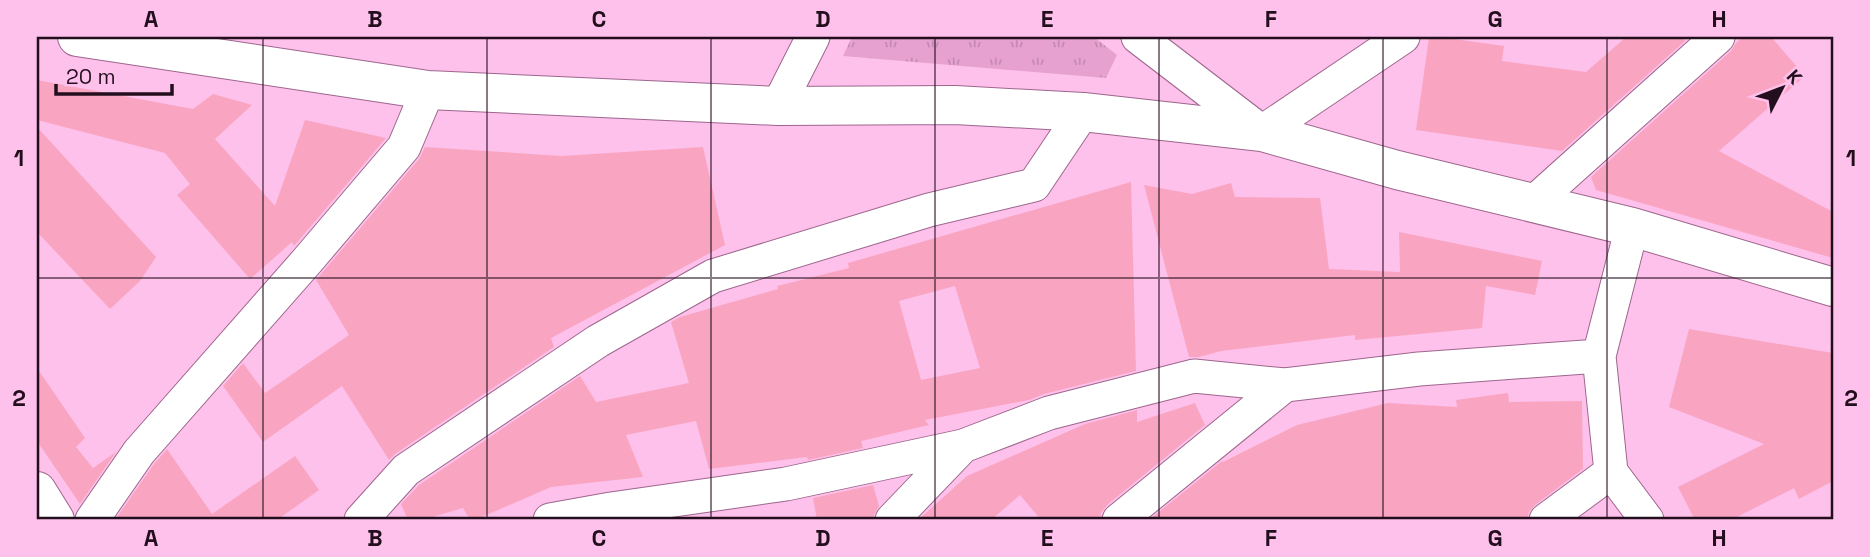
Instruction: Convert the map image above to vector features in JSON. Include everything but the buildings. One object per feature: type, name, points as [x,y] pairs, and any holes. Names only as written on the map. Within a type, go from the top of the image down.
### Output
[{"type":"main road","points":[[77,37],[428,90],[778,106],[955,105],[1083,113],[1262,132],[1397,170],[1632,227],[1833,287]]},
{"type":"main road","points":[[37,491],[55,520]]},
{"type":"street","points":[[778,106],[813,37]]},
{"type":"street","points":[[1139,37],[1262,132],[1403,37]]},
{"type":"street","points":[[1533,203],[1709,40]]},
{"type":"street","points":[[92,520],[139,452],[404,147],[428,90]]},
{"type":"street","points":[[361,520],[406,470],[597,341],[713,276],[929,210],[1034,185],[1083,113]]},
{"type":"street","points":[[1632,227],[1599,356],[1611,472],[1647,520]]},
{"type":"street","points":[[550,520],[786,484],[963,446],[1049,413],[1194,376],[1285,385],[1419,369],[1599,356]]},
{"type":"street","points":[[1119,520],[1285,385]]},
{"type":"street","points":[[892,520],[963,446]]},
{"type":"street","points":[[1546,520],[1611,472]]},
{"type":"green space","points":[[852,37],[1094,37],[1117,55],[1106,78],[843,56]]}]
